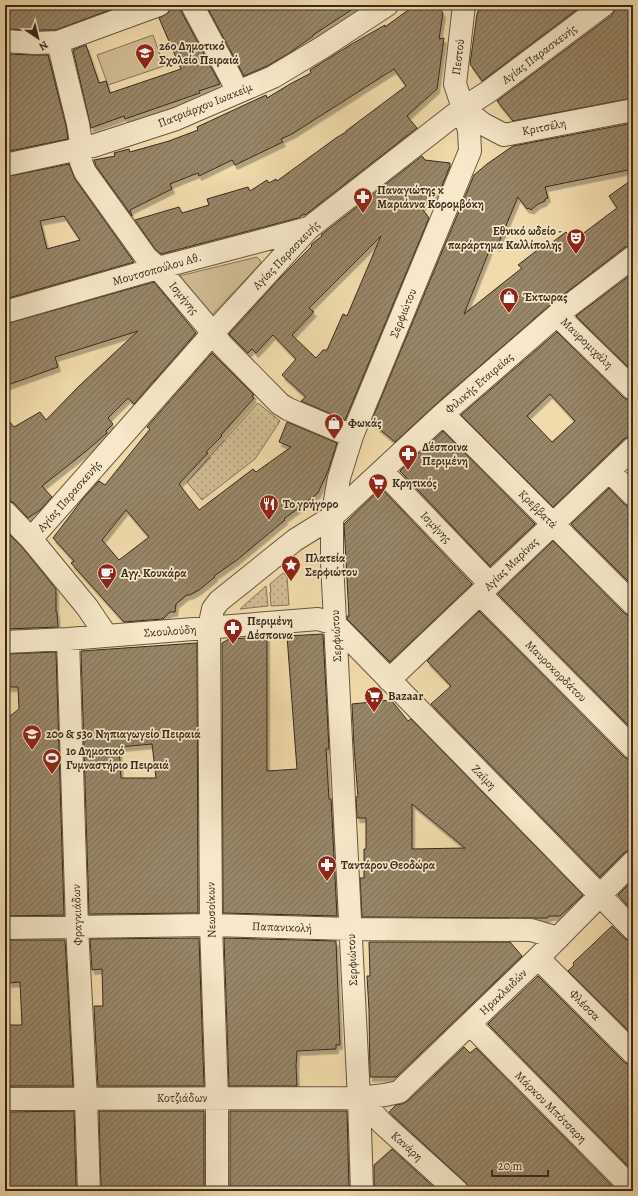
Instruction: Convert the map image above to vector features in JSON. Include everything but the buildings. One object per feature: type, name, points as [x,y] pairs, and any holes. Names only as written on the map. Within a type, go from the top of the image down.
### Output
[{"type":"street","points":[[5,41],[36,43],[58,42],[159,5]]},
{"type":"street","points":[[192,5],[237,92]]},
{"type":"street","name":"Πατριάρχου Ιωακείμ","points":[[5,165],[82,149],[176,119],[273,77],[323,47],[387,5]]},
{"type":"street","name":"Πεστού","points":[[463,108],[455,84],[464,5]]},
{"type":"street","name":"Αγίας Παρασκευής","points":[[31,539],[213,333],[309,228],[463,108],[488,92],[604,5]]},
{"type":"street","name":"Ισμήνης","points":[[58,42],[78,124],[82,149],[82,162],[85,172],[146,257],[158,268],[222,345],[280,404],[288,409],[352,436]]},
{"type":"street","name":"Κριτσέλη","points":[[463,108],[483,124],[504,135],[633,110]]},
{"type":"street","name":"Σερφιώτου","points":[[362,1191],[359,1098],[332,562],[332,517],[339,478],[352,436],[470,150],[469,131],[463,108]]},
{"type":"street","name":"Μουτσοπούλου Αθ.","points":[[5,312],[158,268],[309,228]]},
{"type":"street","name":"Φιλικής Εταιρείας","points":[[332,517],[443,414],[557,315],[633,257]]},
{"type":"street","name":"Μαυρομιχάλη","points":[[557,315],[633,389]]},
{"type":"street","name":"Κρεββατά","points":[[443,414],[633,604]]},
{"type":"street","name":"Αγίας Μαρίνας","points":[[389,680],[633,448]]},
{"type":"street","name":"Ισμήνης","points":[[382,471],[485,589]]},
{"type":"street","points":[[609,471],[633,495]]},
{"type":"street","points":[[5,512],[31,539],[87,606],[106,635]]},
{"type":"street","name":"Νεωσοίκων","points":[[217,1191],[217,1098],[211,925],[209,628],[213,609],[219,601],[295,540],[332,517]]},
{"type":"street","name":"Μαυροκορδάτου","points":[[485,589],[633,748]]},
{"type":"street","name":"Σκουλούδη","points":[[5,642],[68,639],[318,619],[335,624]]},
{"type":"street","name":"Ζαΐμη","points":[[335,624],[633,928]]},
{"type":"street","name":"Φραγκιάδων","points":[[68,639],[77,927],[89,1191]]},
{"type":"street","name":"Ηρακλειδών","points":[[359,1098],[399,1092],[538,958],[633,862]]},
{"type":"street","name":"Παπανικολή","points":[[5,928],[211,925],[350,929],[531,930],[558,938]]},
{"type":"street","name":"Φλέσσα","points":[[538,958],[633,1053]]},
{"type":"street","name":"Μάρκου Μπότσαρη","points":[[470,1024],[633,1189]]},
{"type":"street","name":"Κοτζιάδων","points":[[5,1099],[359,1098]]},
{"type":"street","name":"Κανάρη","points":[[359,1098],[382,1123],[457,1191]]},
{"type":"shaded area","points":[[153,35],[164,66],[108,85],[97,55]]},
{"type":"shaded area","points":[[257,257],[261,263],[211,316],[179,276]]},
{"type":"shaded area","points":[[258,403],[280,421],[255,459],[202,500],[187,482]]},
{"type":"shaded area","points":[[283,573],[287,576],[289,605],[271,606],[270,584]]},
{"type":"shaded area","points":[[266,586],[268,606],[240,609]]},
{"type":"place","name":"26ο Δημοτικό Σχολείο Πειραιά","points":[[145,70]]},
{"type":"place","name":"Παναγιώτης κ Μαριάννα Κορομβόκη","points":[[363,214]]},
{"type":"place","name":"Εθνικό ωδείο - παράρτημα Καλλίπολης","points":[[576,255]]},
{"type":"place","name":"Έκτωρας","points":[[509,314]]},
{"type":"place","name":"Φωκάς","points":[[334,440]]},
{"type":"place","name":"Δέσποινα Περιμένη","points":[[408,471]]},
{"type":"place","name":"Κρητικός","points":[[378,500]]},
{"type":"place","name":"Το γρήγορο","points":[[269,521]]},
{"type":"place","name":"Πλατεία Σερφιώτου","points":[[291,582]]},
{"type":"place","name":"Αγγ. Κουκάρα","points":[[107,590]]},
{"type":"place","name":"Περιμένη Δέσποινα","points":[[233,645]]},
{"type":"place","name":"Bazaar","points":[[374,713]]},
{"type":"place","name":"20ο & 53ο Νηπιαγωγείο Πειραιά","points":[[32,751]]},
{"type":"place","name":"1ο Δημοτικό Γυμναστήριο Πειραιά","points":[[52,775]]},
{"type":"place","name":"Ταντάρου Θεοδώρα","points":[[327,882]]}]
